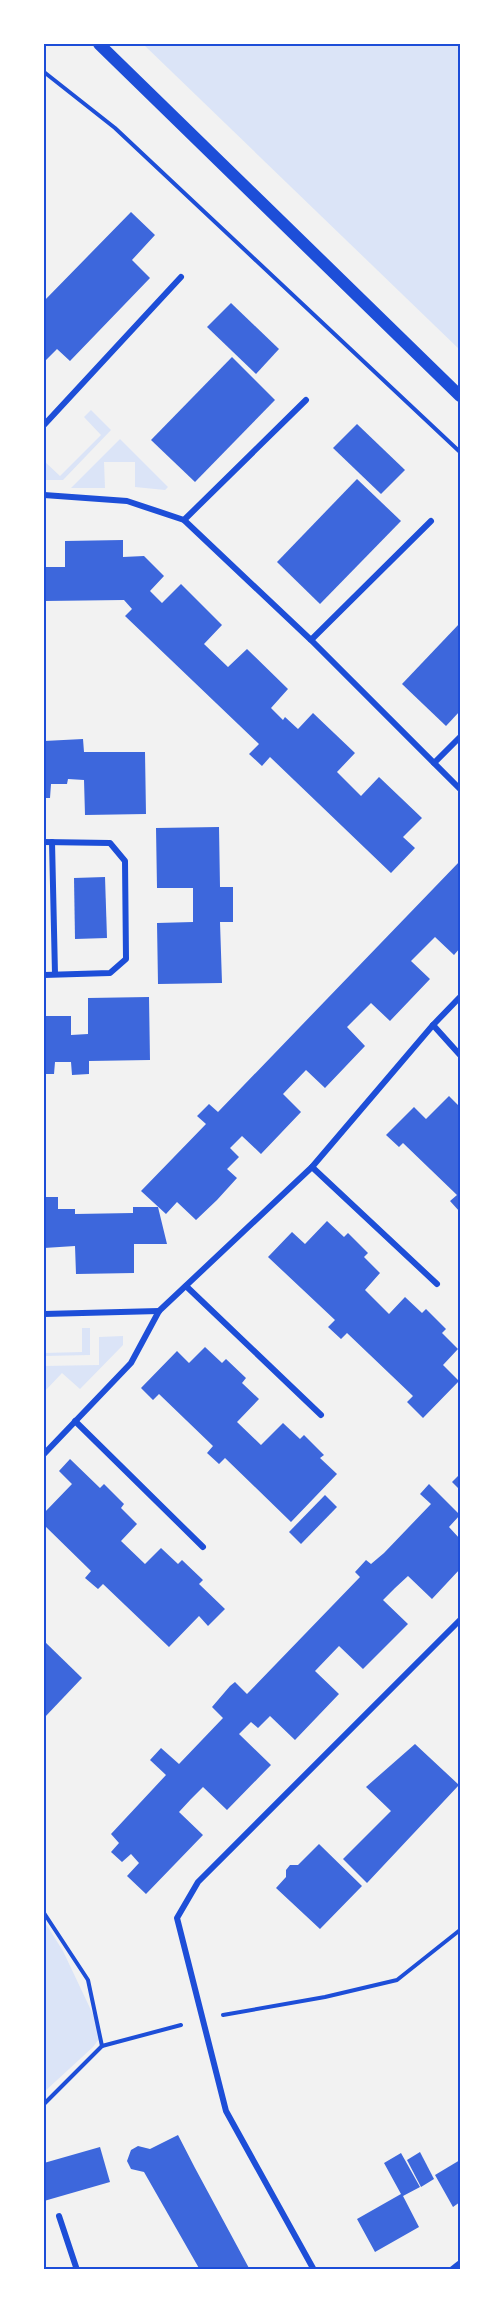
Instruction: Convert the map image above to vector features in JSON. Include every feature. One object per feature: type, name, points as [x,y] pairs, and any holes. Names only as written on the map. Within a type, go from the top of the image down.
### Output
[{"type":"main road","points":[[99,44],[460,396]]},
{"type":"street","points":[[44,425],[181,277]]},
{"type":"street","points":[[184,520],[306,400]]},
{"type":"street","points":[[44,495],[127,501],[184,520],[311,640],[460,789]]},
{"type":"street","points":[[311,640],[431,520]]},
{"type":"street","points":[[434,762],[460,736]]},
{"type":"street","points":[[44,842],[110,843],[125,861],[126,959],[110,973],[44,975]]},
{"type":"street","points":[[52,842],[55,974]]},
{"type":"street","points":[[44,1454],[130,1363],[159,1311],[312,1167],[433,1025],[460,997]]},
{"type":"street","points":[[433,1025],[460,1055]]},
{"type":"street","points":[[312,1167],[437,1284]]},
{"type":"street","points":[[186,1286],[321,1415]]},
{"type":"street","points":[[44,1314],[159,1311]]},
{"type":"street","points":[[75,1421],[203,1547]]},
{"type":"street","points":[[314,2270],[226,2111],[177,1918],[198,1882],[460,1620]]},
{"type":"street","points":[[59,2216],[77,2270]]},
{"type":"street","points":[[451,2270],[460,2264]]},
{"type":"path","points":[[44,72],[115,128],[460,452]]},
{"type":"path","points":[[44,1913],[88,1980],[102,2046]]},
{"type":"path","points":[[44,2104],[102,2046],[203,2019],[325,1997],[397,1980],[460,1930]]},
{"type":"shaded area","points":[[143,44],[460,44],[460,350]]},
{"type":"shaded area","points":[[91,410],[111,430],[63,480],[44,480],[44,461],[60,476],[101,435],[84,417]]},
{"type":"shaded area","points":[[120,439],[168,487],[165,490],[135,487],[135,462],[104,462],[105,488],[71,488]]},
{"type":"shaded area","points":[[82,1328],[90,1328],[90,1355],[44,1356],[44,1353],[82,1352]]},
{"type":"shaded area","points":[[123,1336],[123,1345],[80,1389],[62,1373],[44,1392],[44,1366],[99,1365],[99,1337]]},
{"type":"shaded area","points":[[44,1921],[63,1951],[98,2025],[99,2039],[44,2092]]},
{"type":"building","points":[[131,212],[155,235],[132,260],[150,278],[70,361],[57,349],[44,362],[44,301]]},
{"type":"building","points":[[231,303],[279,349],[256,374],[207,327]]},
{"type":"building","points":[[232,357],[275,400],[195,482],[151,440]]},
{"type":"building","points":[[357,424],[405,470],[381,494],[333,448]]},
{"type":"building","points":[[357,479],[401,521],[320,604],[277,562]]},
{"type":"building","points":[[123,540],[123,557],[144,556],[164,576],[150,591],[162,603],[181,584],[222,625],[204,644],[228,667],[247,649],[288,689],[271,708],[283,720],[285,717],[298,729],[313,713],[355,753],[337,772],[361,796],[379,777],[422,818],[403,837],[415,848],[391,873],[270,757],[262,766],[249,754],[259,744],[125,616],[132,609],[124,600],[44,601],[44,567],[65,567],[65,541]]},
{"type":"building","points":[[460,623],[460,711],[446,726],[402,684]]},
{"type":"building","points":[[83,739],[84,752],[145,752],[146,814],[85,815],[84,780],[68,779],[67,784],[51,784],[50,798],[44,798],[44,741]]},
{"type":"building","points":[[219,827],[220,887],[233,887],[233,922],[220,922],[222,983],[158,984],[157,923],[193,922],[193,888],[157,888],[156,828]]},
{"type":"building","points":[[460,861],[460,948],[454,955],[435,937],[411,961],[430,979],[390,1021],[371,1003],[347,1027],[365,1046],[325,1088],[306,1070],[283,1094],[301,1112],[261,1154],[242,1136],[230,1148],[239,1157],[227,1169],[237,1178],[217,1200],[196,1220],[177,1202],[166,1214],[141,1191],[206,1124],[197,1116],[209,1104],[218,1112]]},
{"type":"building","points":[[105,877],[107,938],[75,939],[74,878]]},
{"type":"building","points":[[149,997],[150,1060],[89,1061],[89,1074],[72,1075],[71,1062],[55,1062],[54,1074],[44,1074],[44,1016],[71,1016],[71,1035],[88,1034],[88,998]]},
{"type":"building","points":[[449,1096],[460,1107],[460,1212],[450,1201],[457,1195],[403,1143],[399,1147],[386,1135],[414,1107],[426,1119]]},
{"type":"building","points":[[44,1197],[58,1197],[58,1209],[75,1209],[75,1214],[133,1213],[133,1207],[158,1207],[167,1244],[134,1244],[134,1273],[76,1274],[75,1246],[44,1248]]},
{"type":"building","points":[[327,1221],[344,1237],[348,1233],[368,1253],[364,1257],[380,1273],[365,1290],[389,1314],[405,1297],[422,1313],[426,1309],[446,1329],[442,1333],[458,1349],[443,1365],[459,1381],[423,1418],[407,1402],[413,1396],[347,1333],[341,1339],[328,1327],[335,1320],[268,1257],[292,1232],[305,1244]]},
{"type":"building","points":[[205,1347],[222,1363],[226,1359],[246,1378],[242,1383],[259,1399],[237,1422],[261,1445],[283,1423],[300,1439],[304,1435],[324,1455],[320,1458],[337,1474],[291,1522],[225,1458],[219,1464],[207,1453],[213,1446],[159,1394],[153,1400],[141,1388],[177,1351],[189,1363]]},
{"type":"building","points":[[70,1459],[100,1488],[104,1484],[124,1504],[121,1508],[137,1524],[121,1541],[145,1564],[161,1548],[178,1564],[182,1560],[203,1580],[199,1584],[225,1609],[208,1626],[199,1616],[169,1647],[103,1584],[98,1589],[85,1578],[91,1571],[44,1525],[44,1513],[72,1484],[59,1471]]},
{"type":"building","points":[[460,1474],[460,1490],[452,1482]]},
{"type":"building","points":[[429,1484],[460,1515],[449,1527],[460,1539],[460,1569],[432,1599],[408,1576],[383,1600],[408,1624],[363,1669],[339,1646],[315,1671],[339,1694],[295,1740],[270,1716],[258,1728],[251,1722],[239,1734],[271,1765],[227,1810],[203,1787],[191,1799],[179,1812],[203,1835],[146,1894],[127,1876],[139,1863],[131,1854],[122,1862],[111,1852],[119,1843],[111,1834],[166,1775],[150,1760],[161,1748],[179,1764],[223,1718],[212,1707],[230,1686],[235,1682],[247,1694],[360,1577],[355,1572],[366,1560],[371,1564],[384,1553],[431,1504],[420,1494]]},
{"type":"building","points":[[325,1495],[337,1507],[301,1544],[289,1532]]},
{"type":"building","points":[[44,1641],[82,1678],[44,1718]]},
{"type":"building","points":[[415,1744],[459,1785],[367,1883],[343,1859],[391,1811],[366,1787]]},
{"type":"building","points":[[319,1844],[362,1886],[320,1929],[276,1888],[286,1877],[286,1870],[290,1865],[298,1865]]},
{"type":"building","points":[[178,2135],[250,2270],[200,2270],[144,2172],[131,2169],[127,2161],[131,2150],[138,2146],[150,2149]]},
{"type":"building","points":[[100,2147],[110,2182],[44,2201],[44,2163]]},
{"type":"building","points":[[420,2152],[434,2179],[421,2187],[407,2160]]},
{"type":"building","points":[[401,2153],[420,2187],[403,2196],[419,2227],[375,2252],[357,2219],[401,2194],[384,2163]]},
{"type":"building","points":[[460,2160],[460,2202],[453,2207],[435,2175]]}]
